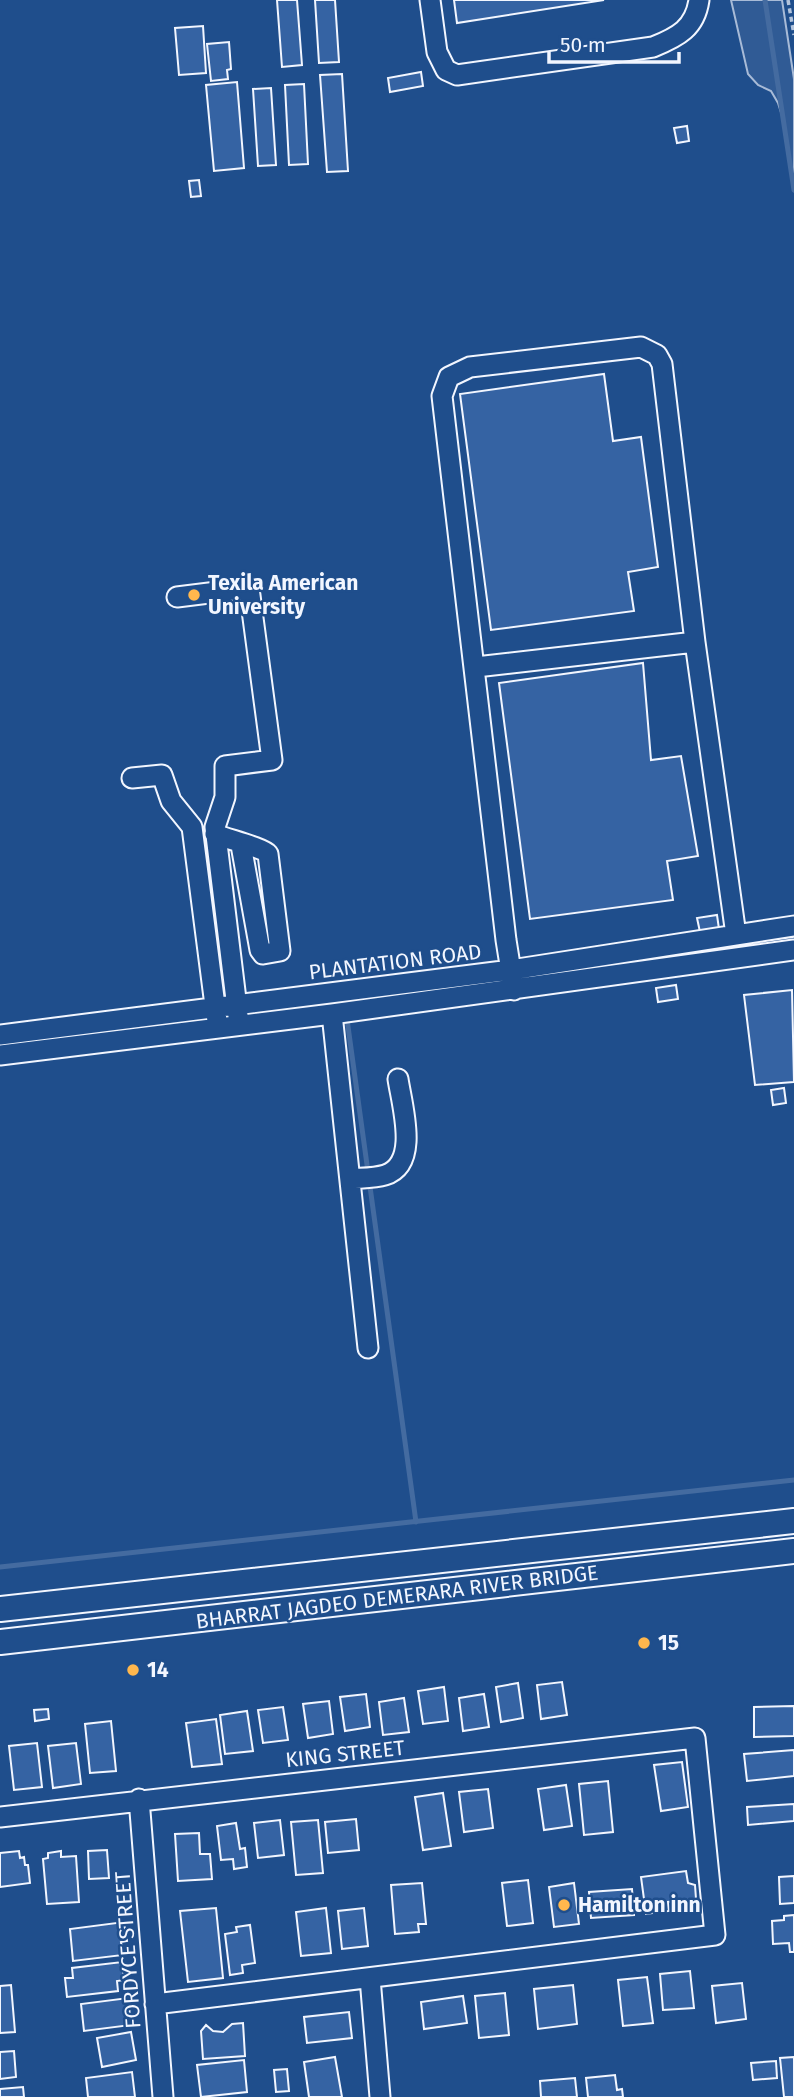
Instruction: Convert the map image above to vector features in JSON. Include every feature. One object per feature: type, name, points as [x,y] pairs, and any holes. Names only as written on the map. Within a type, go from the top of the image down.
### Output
[{"type":"main road","name":"BHARRAT JAGDEO DEMERARA RIVER BRIDGE","points":[[0,1609],[794,1521]]},
{"type":"main road","name":"BHARRAT JAGDEO DEMERARA RIVER BRIDGE","points":[[0,1642],[794,1551]]},
{"type":"street","points":[[430,0],[437,52],[446,70],[457,75],[653,47],[681,35],[694,20],[699,0]]},
{"type":"street","points":[[513,980],[442,396],[444,386],[457,371],[470,367],[641,347],[657,355],[664,373],[695,642],[736,935]]},
{"type":"street","points":[[177,597],[249,588],[272,760],[225,766],[225,797],[215,830],[237,1015]]},
{"type":"street","points":[[476,667],[695,642]]},
{"type":"street","points":[[132,778],[162,775],[171,801],[192,827],[217,1017]]},
{"type":"street","points":[[192,827],[215,830],[241,845],[262,848],[268,855],[281,937],[280,951],[263,954],[259,946],[241,845]]},
{"type":"street","name":"PLANTATION ROAD","points":[[237,1015],[332,1014],[794,926]]},
{"type":"street","name":"PLANTATION ROAD","points":[[0,1035],[237,1015],[513,980],[794,950]]},
{"type":"street","points":[[332,1014],[368,1348]]},
{"type":"street","name":"PLANTATION ROAD","points":[[0,1055],[217,1017]]},
{"type":"street","points":[[351,1179],[386,1175],[400,1165],[407,1152],[398,1079]]},
{"type":"street","name":"KING STREET","points":[[0,1817],[695,1738],[715,1935],[370,1978]]},
{"type":"street","name":"FORDYCE STREET","points":[[139,1800],[163,2097]]},
{"type":"street","points":[[155,2004],[370,1978],[380,2097]]},
{"type":"path","points":[[788,0],[794,35]]},
{"type":"shaded area","points":[[731,0],[782,0],[794,79],[794,192],[784,122],[778,103],[771,91],[758,85],[748,74]]},
{"type":"building","points":[[277,0],[297,0],[302,65],[282,67]]},
{"type":"building","points":[[315,0],[335,0],[339,62],[319,63]]},
{"type":"building","points":[[454,0],[604,0],[457,23]]},
{"type":"building","points":[[203,26],[206,73],[179,75],[175,28]]},
{"type":"building","points":[[229,42],[231,69],[227,70],[228,79],[211,81],[207,44]]},
{"type":"building","points":[[421,72],[423,86],[390,92],[388,78]]},
{"type":"building","points":[[342,74],[348,171],[327,172],[320,75]]},
{"type":"building","points":[[237,82],[244,168],[214,171],[206,85]]},
{"type":"building","points":[[304,84],[308,164],[289,165],[285,85]]},
{"type":"building","points":[[271,88],[276,165],[258,166],[253,89]]},
{"type":"building","points":[[687,126],[689,141],[677,143],[674,128]]},
{"type":"building","points":[[199,180],[201,196],[191,197],[189,181]]},
{"type":"building","points":[[604,374],[613,441],[641,437],[658,567],[628,572],[634,611],[491,630],[460,394]]},
{"type":"building","points":[[643,663],[651,760],[681,756],[698,856],[667,861],[673,900],[530,919],[499,683]]},
{"type":"building","points":[[717,915],[719,929],[700,932],[697,918]]},
{"type":"building","points":[[676,985],[678,999],[658,1002],[656,988]]},
{"type":"building","points":[[792,990],[794,1082],[755,1085],[744,995]]},
{"type":"building","points":[[784,1088],[786,1103],[773,1105],[771,1090]]},
{"type":"building","points":[[562,1682],[567,1715],[541,1719],[537,1685]]},
{"type":"building","points":[[518,1683],[523,1718],[501,1722],[496,1687]]},
{"type":"building","points":[[444,1687],[448,1721],[423,1724],[418,1691]]},
{"type":"building","points":[[366,1694],[370,1727],[345,1731],[340,1697]]},
{"type":"building","points":[[484,1694],[489,1727],[463,1731],[459,1698]]},
{"type":"building","points":[[404,1698],[409,1732],[383,1735],[379,1702]]},
{"type":"building","points":[[329,1701],[333,1734],[308,1738],[303,1704]]},
{"type":"building","points":[[794,1706],[794,1736],[754,1737],[754,1707]]},
{"type":"building","points":[[283,1707],[288,1740],[263,1743],[258,1710]]},
{"type":"building","points":[[48,1709],[49,1719],[35,1721],[34,1710]]},
{"type":"building","points":[[247,1711],[253,1751],[225,1754],[220,1715]]},
{"type":"building","points":[[216,1719],[222,1764],[192,1767],[186,1723]]},
{"type":"building","points":[[111,1721],[116,1771],[90,1773],[85,1724]]},
{"type":"building","points":[[37,1743],[42,1787],[14,1790],[9,1746]]},
{"type":"building","points":[[76,1743],[81,1784],[53,1788],[48,1746]]},
{"type":"building","points":[[794,1750],[794,1776],[747,1781],[744,1754]]},
{"type":"building","points":[[682,1762],[688,1807],[661,1811],[654,1765]]},
{"type":"building","points":[[608,1781],[613,1832],[584,1835],[579,1784]]},
{"type":"building","points":[[566,1785],[572,1826],[544,1830],[538,1789]]},
{"type":"building","points":[[488,1789],[493,1828],[464,1832],[459,1792]]},
{"type":"building","points":[[443,1793],[451,1846],[423,1850],[415,1797]]},
{"type":"building","points":[[794,1804],[794,1821],[748,1825],[747,1807]]},
{"type":"building","points":[[356,1819],[359,1850],[328,1853],[325,1822]]},
{"type":"building","points":[[280,1820],[284,1855],[258,1858],[254,1823]]},
{"type":"building","points":[[318,1820],[323,1873],[296,1875],[291,1822]]},
{"type":"building","points":[[236,1823],[240,1849],[245,1848],[247,1867],[234,1869],[233,1859],[221,1860],[217,1826]]},
{"type":"building","points":[[199,1833],[200,1854],[210,1854],[212,1879],[178,1881],[175,1834]]},
{"type":"building","points":[[107,1850],[109,1878],[89,1879],[88,1851]]},
{"type":"building","points":[[19,1851],[20,1858],[24,1857],[25,1865],[28,1865],[30,1883],[0,1887],[0,1853]]},
{"type":"building","points":[[61,1851],[61,1857],[76,1856],[79,1902],[47,1904],[43,1859],[48,1858],[48,1853]]},
{"type":"building","points":[[686,1871],[688,1883],[695,1885],[696,1899],[668,1902],[669,1911],[646,1914],[641,1877]]},
{"type":"building","points":[[794,1876],[794,1903],[780,1904],[779,1877]]},
{"type":"building","points":[[528,1880],[533,1923],[507,1926],[502,1883]]},
{"type":"building","points":[[422,1883],[426,1924],[418,1924],[419,1932],[395,1934],[391,1885]]},
{"type":"building","name":"Hamilton inn","points":[[574,1883],[579,1924],[554,1927],[549,1887]]},
{"type":"building","points":[[632,1889],[634,1915],[591,1918],[589,1892]]},
{"type":"building","points":[[216,1908],[223,1978],[188,1982],[180,1911]]},
{"type":"building","points":[[326,1908],[331,1953],[301,1956],[296,1912]]},
{"type":"building","points":[[364,1908],[368,1946],[342,1949],[338,1911]]},
{"type":"building","points":[[794,1915],[794,1952],[790,1952],[789,1943],[773,1944],[772,1921],[784,1920],[784,1916]]},
{"type":"building","points":[[124,1922],[127,1941],[121,1942],[123,1955],[73,1961],[70,1929]]},
{"type":"building","points":[[250,1925],[255,1963],[242,1965],[243,1973],[230,1975],[225,1934],[237,1932],[236,1927]]},
{"type":"building","points":[[122,1962],[124,1980],[117,1981],[118,1991],[67,1997],[65,1978],[73,1978],[72,1968]]},
{"type":"building","points":[[690,1971],[694,2008],[663,2010],[660,1974]]},
{"type":"building","points":[[647,1977],[653,2023],[623,2026],[618,1980]]},
{"type":"building","points":[[742,1983],[746,2019],[716,2023],[712,1986]]},
{"type":"building","points":[[11,1985],[15,2032],[0,2033],[0,1986]]},
{"type":"building","points":[[573,1985],[577,2024],[538,2029],[534,1989]]},
{"type":"building","points":[[505,1993],[509,2035],[479,2038],[475,1996]]},
{"type":"building","points":[[463,1996],[467,2023],[424,2029],[421,2002]]},
{"type":"building","points":[[128,1998],[131,2025],[84,2031],[81,2004]]},
{"type":"building","points":[[349,2012],[352,2038],[307,2043],[304,2017]]},
{"type":"building","points":[[243,2023],[245,2056],[203,2059],[201,2031],[206,2025],[213,2031],[223,2032],[232,2024]]},
{"type":"building","points":[[131,2032],[136,2060],[102,2067],[97,2038]]},
{"type":"building","points":[[14,2051],[16,2077],[0,2079],[0,2052]]},
{"type":"building","points":[[335,2057],[342,2097],[309,2097],[304,2062]]},
{"type":"building","points":[[794,2057],[794,2097],[784,2097],[780,2058]]},
{"type":"building","points":[[244,2060],[247,2092],[201,2097],[197,2065]]},
{"type":"building","points":[[776,2061],[777,2078],[753,2080],[751,2063]]},
{"type":"building","points":[[287,2069],[289,2091],[276,2092],[274,2070]]},
{"type":"building","points":[[132,2072],[135,2097],[88,2097],[86,2078]]},
{"type":"building","points":[[615,2075],[617,2090],[622,2089],[623,2097],[588,2097],[586,2078]]},
{"type":"building","points":[[575,2078],[577,2097],[541,2097],[540,2081]]},
{"type":"building","points":[[23,2087],[24,2097],[0,2097],[0,2089]]},
{"type":"waterway","points":[[765,0],[794,190]]},
{"type":"waterway","points":[[347,1019],[416,1522]]},
{"type":"waterway","points":[[0,1567],[794,1480]]},
{"type":"place","name":"Texila American University","points":[[194,595]]},
{"type":"place","name":"15","points":[[644,1643]]},
{"type":"place","name":"14","points":[[133,1670]]},
{"type":"place","name":"Hamilton inn","points":[[564,1905]]}]
